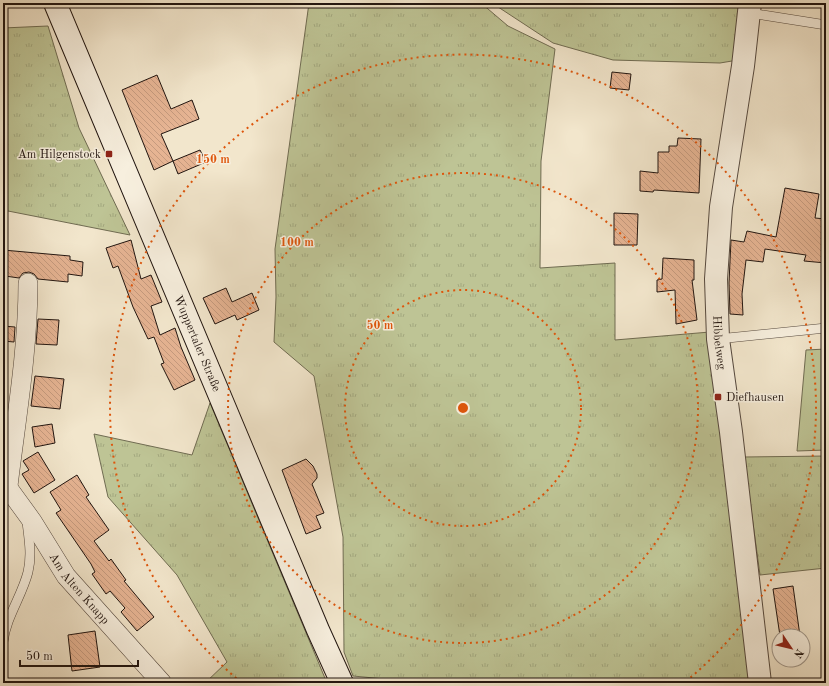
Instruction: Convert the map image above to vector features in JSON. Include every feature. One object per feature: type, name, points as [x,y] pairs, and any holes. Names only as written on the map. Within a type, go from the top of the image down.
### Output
[{"type":"main road","name":"Wuppertaler Straße","points":[[55,3],[318,630],[342,683]]},
{"type":"main road","name":"Hibbelweg","points":[[750,8],[718,232],[716,279],[718,339],[733,448],[760,683]]},
{"type":"street","name":"Am Alten Knapp","points":[[28,283],[28,303],[20,389],[6,483],[66,576],[162,683]]},
{"type":"lane","points":[[750,8],[826,25]]},
{"type":"lane","points":[[718,339],[826,328]]},
{"type":"lane","points":[[3,642],[4,631],[28,572],[30,551],[26,512]]},
{"type":"green space","points":[[309,3],[481,3],[508,26],[555,49],[541,161],[540,268],[615,263],[615,340],[710,332],[751,683],[427,683],[353,676],[344,652],[343,537],[314,376],[274,342],[276,297],[275,249]]},
{"type":"green space","points":[[492,3],[741,3],[737,57],[732,61],[720,63],[613,60],[553,43]]},
{"type":"green space","points":[[48,26],[79,128],[130,235],[3,210],[3,28]]},
{"type":"green space","points":[[826,349],[826,450],[797,451],[806,350]]},
{"type":"green space","points":[[210,403],[327,683],[205,683],[227,662],[177,575],[108,497],[94,434],[192,455]]},
{"type":"green space","points":[[826,456],[826,568],[760,575],[744,457]]},
{"type":"building","points":[[612,72],[631,74],[629,90],[610,88]]},
{"type":"building","points":[[157,75],[171,109],[192,100],[199,119],[161,134],[173,161],[154,170],[122,90]]},
{"type":"building","points":[[678,138],[701,139],[699,193],[654,190],[653,192],[640,191],[640,171],[658,173],[658,152],[669,152],[669,146],[677,146]]},
{"type":"building","points":[[200,150],[206,162],[178,174],[173,161]]},
{"type":"building","points":[[785,188],[819,194],[815,218],[826,219],[826,263],[804,261],[806,255],[765,249],[763,262],[746,260],[742,294],[743,315],[730,314],[729,283],[731,240],[744,242],[747,231],[776,237]]},
{"type":"building","points":[[614,213],[638,214],[637,245],[614,245]]},
{"type":"building","points":[[131,240],[141,279],[151,275],[162,302],[151,306],[160,335],[175,328],[181,347],[195,380],[174,390],[161,364],[164,363],[154,337],[148,339],[133,307],[118,266],[113,268],[106,248]]},
{"type":"building","points":[[3,250],[70,256],[70,260],[83,262],[82,276],[68,274],[68,282],[38,279],[34,274],[29,272],[23,273],[19,278],[5,276],[5,272],[3,272]]},
{"type":"building","points":[[663,258],[694,260],[694,280],[692,280],[697,320],[676,324],[675,290],[657,292],[657,280],[662,279]]},
{"type":"building","points":[[226,288],[232,302],[252,293],[259,310],[237,320],[235,315],[215,324],[203,298]]},
{"type":"building","points":[[38,319],[59,320],[57,345],[36,344]]},
{"type":"building","points":[[3,326],[15,327],[14,342],[3,341]]},
{"type":"building","points":[[35,376],[64,379],[60,409],[31,406]]},
{"type":"building","points":[[52,424],[55,443],[35,447],[32,427]]},
{"type":"building","points":[[38,452],[55,480],[34,493],[22,474],[29,470],[23,461]]},
{"type":"building","points":[[306,459],[313,466],[317,474],[317,478],[312,484],[324,513],[316,516],[321,528],[306,534],[282,470]]},
{"type":"building","points":[[77,475],[89,495],[86,497],[109,530],[94,541],[109,561],[111,559],[126,580],[124,581],[154,617],[137,631],[121,612],[125,608],[110,591],[106,594],[92,574],[95,572],[91,564],[56,513],[61,510],[50,492]]},
{"type":"building","points":[[793,586],[799,628],[779,628],[773,589]]},
{"type":"building","points":[[95,631],[100,667],[72,671],[68,635]]},
{"type":"place","name":"Am Hilgenstock","points":[[109,154]]},
{"type":"place","name":"Diefhausen","points":[[718,397]]}]
